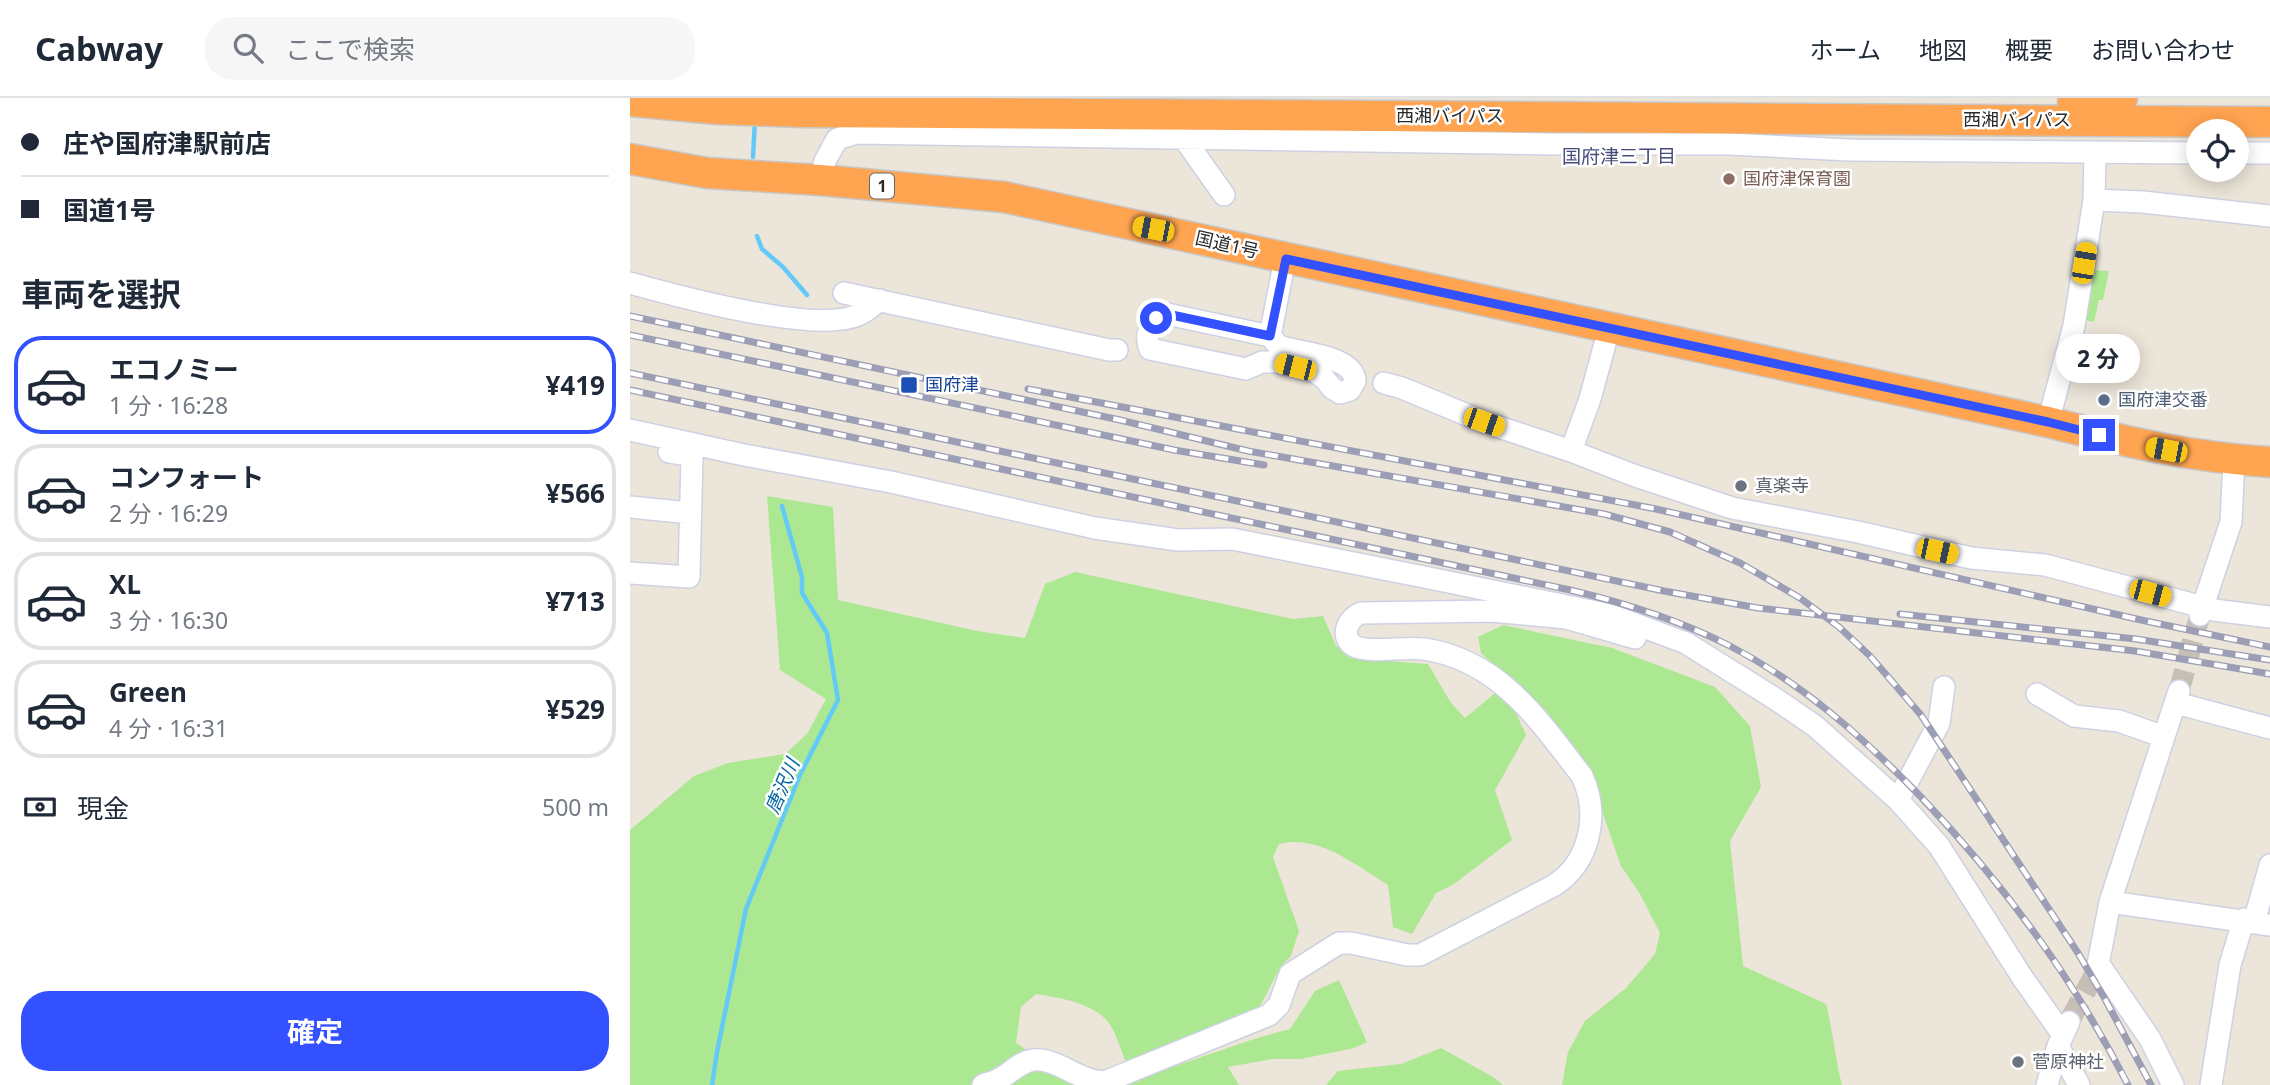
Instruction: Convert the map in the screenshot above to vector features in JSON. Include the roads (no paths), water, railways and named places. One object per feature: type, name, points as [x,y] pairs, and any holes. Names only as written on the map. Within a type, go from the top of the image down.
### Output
[{"type":"highway","name":"西湘バイパス","points":[[1302,98],[2270,104]]},
{"type":"highway","points":[[2073,102],[2122,98]]},
{"type":"highway","name":"西湘バイパス","points":[[630,101],[717,109],[829,112],[2270,124]]},
{"type":"highway","name":"国道1号","points":[[630,159],[707,173],[820,180],[1004,197],[2048,422],[2174,452],[2270,462]]},
{"type":"street","points":[[820,180],[825,161],[837,139],[857,133],[1553,144],[1730,144],[1849,150],[2186,153]]},
{"type":"street","points":[[1184,137],[1224,195]]},
{"type":"street","points":[[2048,422],[2074,326],[2094,200],[2095,153]]},
{"type":"street","points":[[2249,153],[2270,153]]},
{"type":"street","points":[[2094,200],[2143,201],[2270,216]]},
{"type":"street","points":[[1270,336],[1286,259]]},
{"type":"street","points":[[630,283],[795,320],[857,316],[880,300]]},
{"type":"street","points":[[844,293],[1117,350]]},
{"type":"street","points":[[1167,314],[1270,336],[1285,348],[1340,362],[1354,374],[1353,387],[1340,393],[1313,371],[1277,362],[1262,362],[1246,369],[1150,349],[1147,340],[1156,318],[1167,314]]},
{"type":"street","points":[[1572,451],[1590,399],[1609,329]]},
{"type":"street","points":[[1384,383],[1644,480],[1732,508],[1858,532],[1971,558],[2045,565],[2201,611],[2270,617]]},
{"type":"street","points":[[630,430],[744,455],[891,482],[1095,528],[1178,540],[1233,539],[1611,615],[1686,643],[1815,726],[1898,800],[1939,846],[2022,976],[2064,1034],[2079,1085]]},
{"type":"street","points":[[630,441],[657,450],[692,456],[689,577],[630,573]]},
{"type":"street","points":[[2201,611],[2231,522],[2234,460]]},
{"type":"street","points":[[630,508],[690,513]]},
{"type":"street","points":[[983,1085],[998,1080],[1034,1060],[1047,1062],[1097,1082],[1107,1081],[1269,1015],[1279,1005],[1290,974],[1339,943],[1420,955],[1553,886],[1572,871],[1584,849],[1591,820],[1588,790],[1582,776],[1520,698],[1496,677],[1457,657],[1416,648],[1357,647],[1346,635],[1348,624],[1356,614],[1492,611],[1566,618],[1712,658]]},
{"type":"street","points":[[1898,800],[1939,723],[1944,687]]},
{"type":"street","points":[[2037,694],[2074,716],[2119,721],[2164,737]]},
{"type":"street","points":[[2173,1085],[2150,1039],[2097,967],[2110,902],[2177,697],[2270,728]]},
{"type":"street","points":[[2211,1085],[2230,965],[2256,922],[2270,865]]},
{"type":"street","points":[[2110,902],[2256,922]]},
{"type":"street","points":[[2047,1085],[2064,1034]]},
{"type":"waterway","name":"唐沢川","points":[[753,157],[755,119]]},
{"type":"waterway","name":"唐沢川","points":[[757,236],[762,249],[783,267],[807,295]]},
{"type":"waterway","name":"唐沢川","points":[[712,1085],[746,909],[800,775],[838,700],[827,633],[802,593],[802,577],[782,506]]},
{"type":"tunnel","points":[[2179,691],[2200,615]]},
{"type":"tunnel","points":[[2070,1020],[2097,970]]},
{"type":"railway","points":[[630,316],[1120,420],[1248,451],[1604,514],[1670,532],[1740,563],[1800,598],[1839,627],[1870,656],[1921,715],[2078,953],[2151,1085]]},
{"type":"railway","points":[[630,335],[1174,450],[1264,465]]},
{"type":"railway","points":[[630,373],[1664,591],[1758,608],[2135,651],[2270,674]]},
{"type":"railway","points":[[1028,389],[1656,509],[2270,647]]},
{"type":"railway","points":[[630,390],[1570,590],[1652,613],[1711,637],[1783,677],[1832,714],[1921,797],[1980,863],[2035,934],[2084,1007],[2128,1085]]},
{"type":"railway","points":[[1900,614],[2136,639],[2270,660]]},
{"type":"place","name":"国府津保育園","points":[[1729,179]]},
{"type":"place","name":"国府津","points":[[909,385]]},
{"type":"place","name":"国府津交番","points":[[2104,400]]},
{"type":"place","name":"真楽寺","points":[[1741,486]]},
{"type":"place","name":"菅原神社","points":[[2018,1062]]},
{"type":"district","name":"国府津三丁目","points":[[1619,156]]}]
